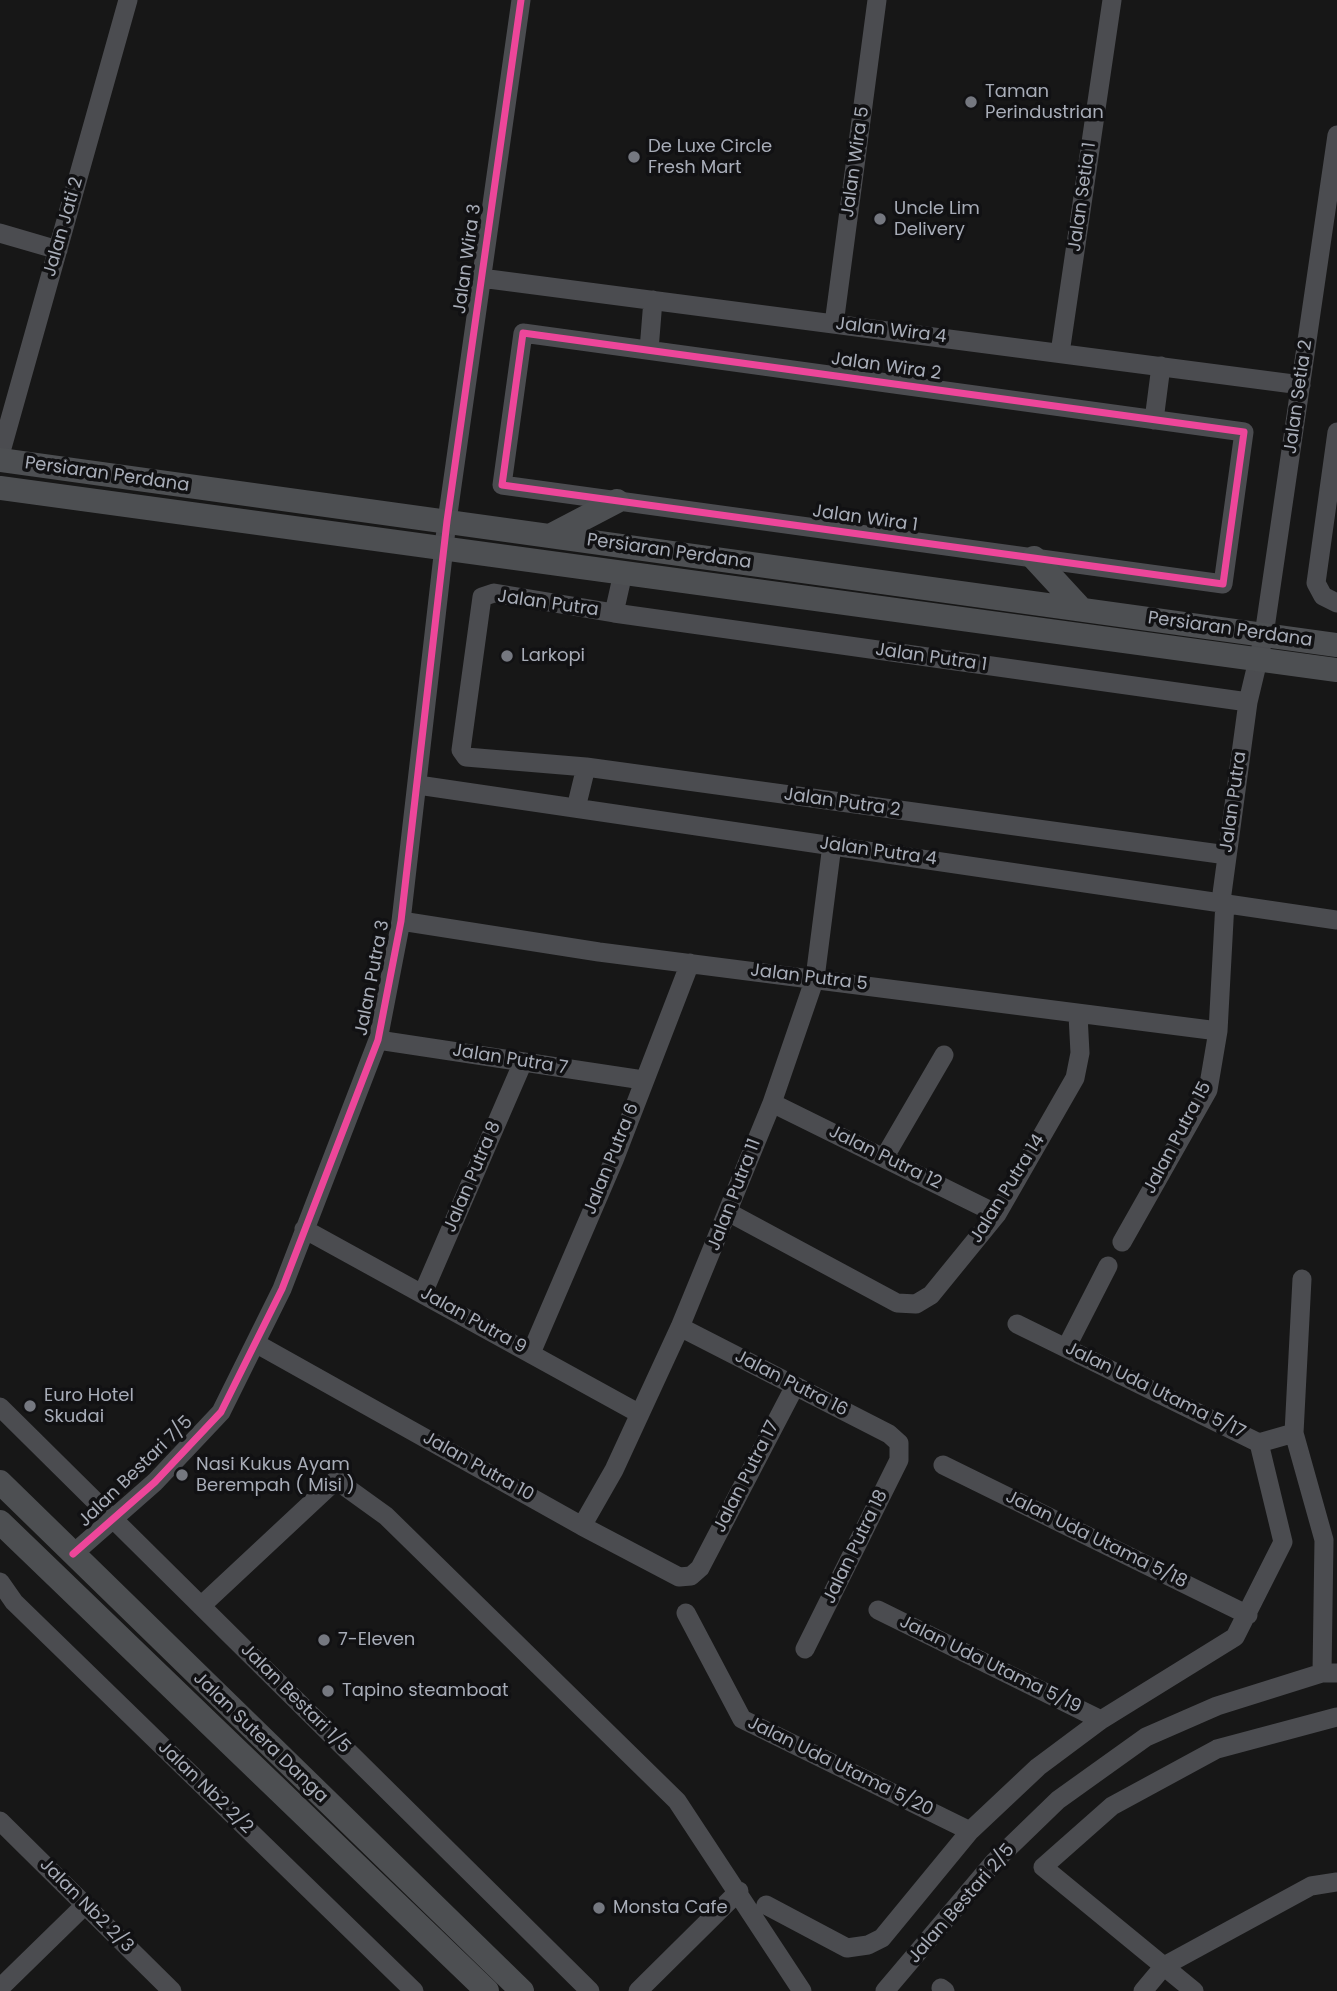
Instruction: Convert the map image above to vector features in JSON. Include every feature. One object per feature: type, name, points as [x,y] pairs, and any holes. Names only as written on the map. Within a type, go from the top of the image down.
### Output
[{"type":"main road","name":"Persiaran Perdana","points":[[0,457],[447,522],[1337,645]]},
{"type":"main road","name":"Persiaran Perdana","points":[[0,488],[1337,670]]},
{"type":"main road","points":[[550,536],[617,501]]},
{"type":"main road","points":[[1034,558],[1081,609]]},
{"type":"main road","name":"Jalan Sutera Danga","points":[[0,1482],[522,1991]]},
{"type":"main road","name":"Jalan Sutera Danga","points":[[0,1522],[487,1991]]},
{"type":"street","name":"Jalan Jati 2","points":[[0,457],[128,0]]},
{"type":"street","name":"Jalan Wira 3","points":[[447,522],[521,0]]},
{"type":"street","name":"Jalan Wira 5","points":[[834,324],[877,0]]},
{"type":"street","name":"Jalan Setia 1","points":[[1060,353],[1112,0]]},
{"type":"street","name":"Jalan Setia 2","points":[[1258,659],[1264,635],[1337,135]]},
{"type":"street","points":[[0,233],[58,250]]},
{"type":"street","name":"Jalan Wira 4","points":[[481,278],[1301,385]]},
{"type":"street","points":[[649,351],[653,300]]},
{"type":"street","name":"Jalan Wira 2","points":[[502,485],[523,333],[1244,432],[1223,584]]},
{"type":"street","points":[[1154,420],[1161,366]]},
{"type":"street","points":[[1330,599],[1316,583],[1337,432]]},
{"type":"street","name":"Jalan Wira 1","points":[[502,485],[1223,584]]},
{"type":"street","name":"Jalan Putra 3","points":[[221,1412],[257,1344],[378,1040],[401,921],[447,522]]},
{"type":"street","name":"Jalan Putra","points":[[461,750],[482,597],[494,593],[614,613],[623,573]]},
{"type":"street","name":"Jalan Putra 1","points":[[614,613],[1248,702]]},
{"type":"street","name":"Jalan Putra","points":[[1223,902],[1248,702],[1258,659]]},
{"type":"street","name":"Jalan Putra 2","points":[[461,750],[466,757],[586,767],[1227,855]]},
{"type":"street","points":[[576,808],[586,767]]},
{"type":"street","name":"Jalan Putra 4","points":[[418,785],[1337,920]]},
{"type":"street","name":"Jalan Putra 11","points":[[582,1526],[640,1413],[680,1327],[772,1102],[815,978],[832,845]]},
{"type":"street","name":"Jalan Putra 15","points":[[1122,1242],[1208,1090],[1218,1031],[1223,902]]},
{"type":"street","name":"Jalan Putra 5","points":[[401,921],[1078,1015],[1218,1031]]},
{"type":"street","name":"Jalan Putra 6","points":[[531,1353],[614,1160],[690,962]]},
{"type":"street","name":"Jalan Putra 14","points":[[728,1212],[897,1303],[916,1304],[932,1296],[997,1213],[1074,1079],[1080,1053],[1078,1015]]},
{"type":"street","name":"Jalan Putra 7","points":[[378,1040],[643,1080]]},
{"type":"street","points":[[884,1158],[944,1055]]},
{"type":"street","name":"Jalan Putra 8","points":[[423,1293],[523,1062]]},
{"type":"street","name":"Jalan Putra 12","points":[[772,1102],[997,1213]]},
{"type":"street","name":"Jalan Putra 9","points":[[304,1229],[640,1413]]},
{"type":"street","points":[[1066,1348],[1108,1266]]},
{"type":"street","points":[[1302,1279],[1294,1433],[1324,1541],[1330,1673]]},
{"type":"street","name":"Jalan Uda Utama 5/17","points":[[1017,1324],[1259,1443],[1294,1433]]},
{"type":"street","name":"Jalan Putra 16","points":[[680,1327],[889,1434],[899,1443]]},
{"type":"street","name":"Jalan Putra 10","points":[[257,1344],[582,1526],[679,1577],[691,1576],[701,1568]]},
{"type":"street","name":"Jalan Putra 17","points":[[701,1568],[794,1385]]},
{"type":"street","name":"Jalan Bestari 1/5","points":[[0,1407],[590,1991]]},
{"type":"street","name":"Jalan Bestari 7/5","points":[[73,1554],[155,1482],[221,1412]]},
{"type":"street","name":"Jalan Putra 18","points":[[805,1649],[899,1460],[899,1443]]},
{"type":"street","points":[[766,1905],[847,1948],[868,1945],[883,1938],[970,1831],[1038,1767],[1101,1720],[1235,1637],[1283,1542],[1259,1443]]},
{"type":"street","name":"Jalan Uda Utama 5/18","points":[[943,1465],[1248,1615]]},
{"type":"street","points":[[201,1606],[336,1480],[386,1516],[677,1801],[739,1891],[802,1991]]},
{"type":"street","name":"Jalan Nb2 2/2","points":[[0,1582],[7,1597],[414,1991]]},
{"type":"street","name":"Jalan Uda Utama 5/19","points":[[878,1610],[1101,1720]]},
{"type":"street","name":"Jalan Uda Utama 5/20","points":[[687,1613],[741,1719],[970,1831]]},
{"type":"street","name":"Jalan Bestari 2/5","points":[[885,1991],[995,1861],[1058,1800],[1146,1737],[1217,1706],[1330,1673]]},
{"type":"street","points":[[1194,1991],[1043,1867],[1112,1806],[1217,1749],[1337,1717]]},
{"type":"street","name":"Jalan Nb2 2/3","points":[[0,1821],[172,1991]]},
{"type":"street","points":[[1143,1991],[1164,1966],[1311,1886],[1337,1882]]},
{"type":"street","points":[[638,1991],[739,1891]]},
{"type":"street","points":[[0,1989],[85,1905]]},
{"type":"cycle path","points":[[73,1554],[155,1482],[221,1412],[282,1289],[378,1040],[401,921],[447,521],[521,0]]},
{"type":"cycle path","points":[[523,333],[1244,432],[1223,584],[502,485],[523,333]]},
{"type":"place","name":"Taman Perindustrian","points":[[971,102]]},
{"type":"place","name":"De Luxe Circle Fresh Mart","points":[[634,157]]},
{"type":"place","name":"Uncle Lim Delivery","points":[[880,219]]},
{"type":"place","name":"Larkopi","points":[[507,656]]},
{"type":"place","name":"Euro Hotel Skudai","points":[[30,1406]]},
{"type":"place","name":"Nasi Kukus Ayam Berempah ( Misi )","points":[[182,1475]]},
{"type":"place","name":"7-Eleven","points":[[324,1640]]},
{"type":"place","name":"Tapino steamboat","points":[[328,1691]]},
{"type":"place","name":"Monsta Cafe","points":[[599,1908]]}]
